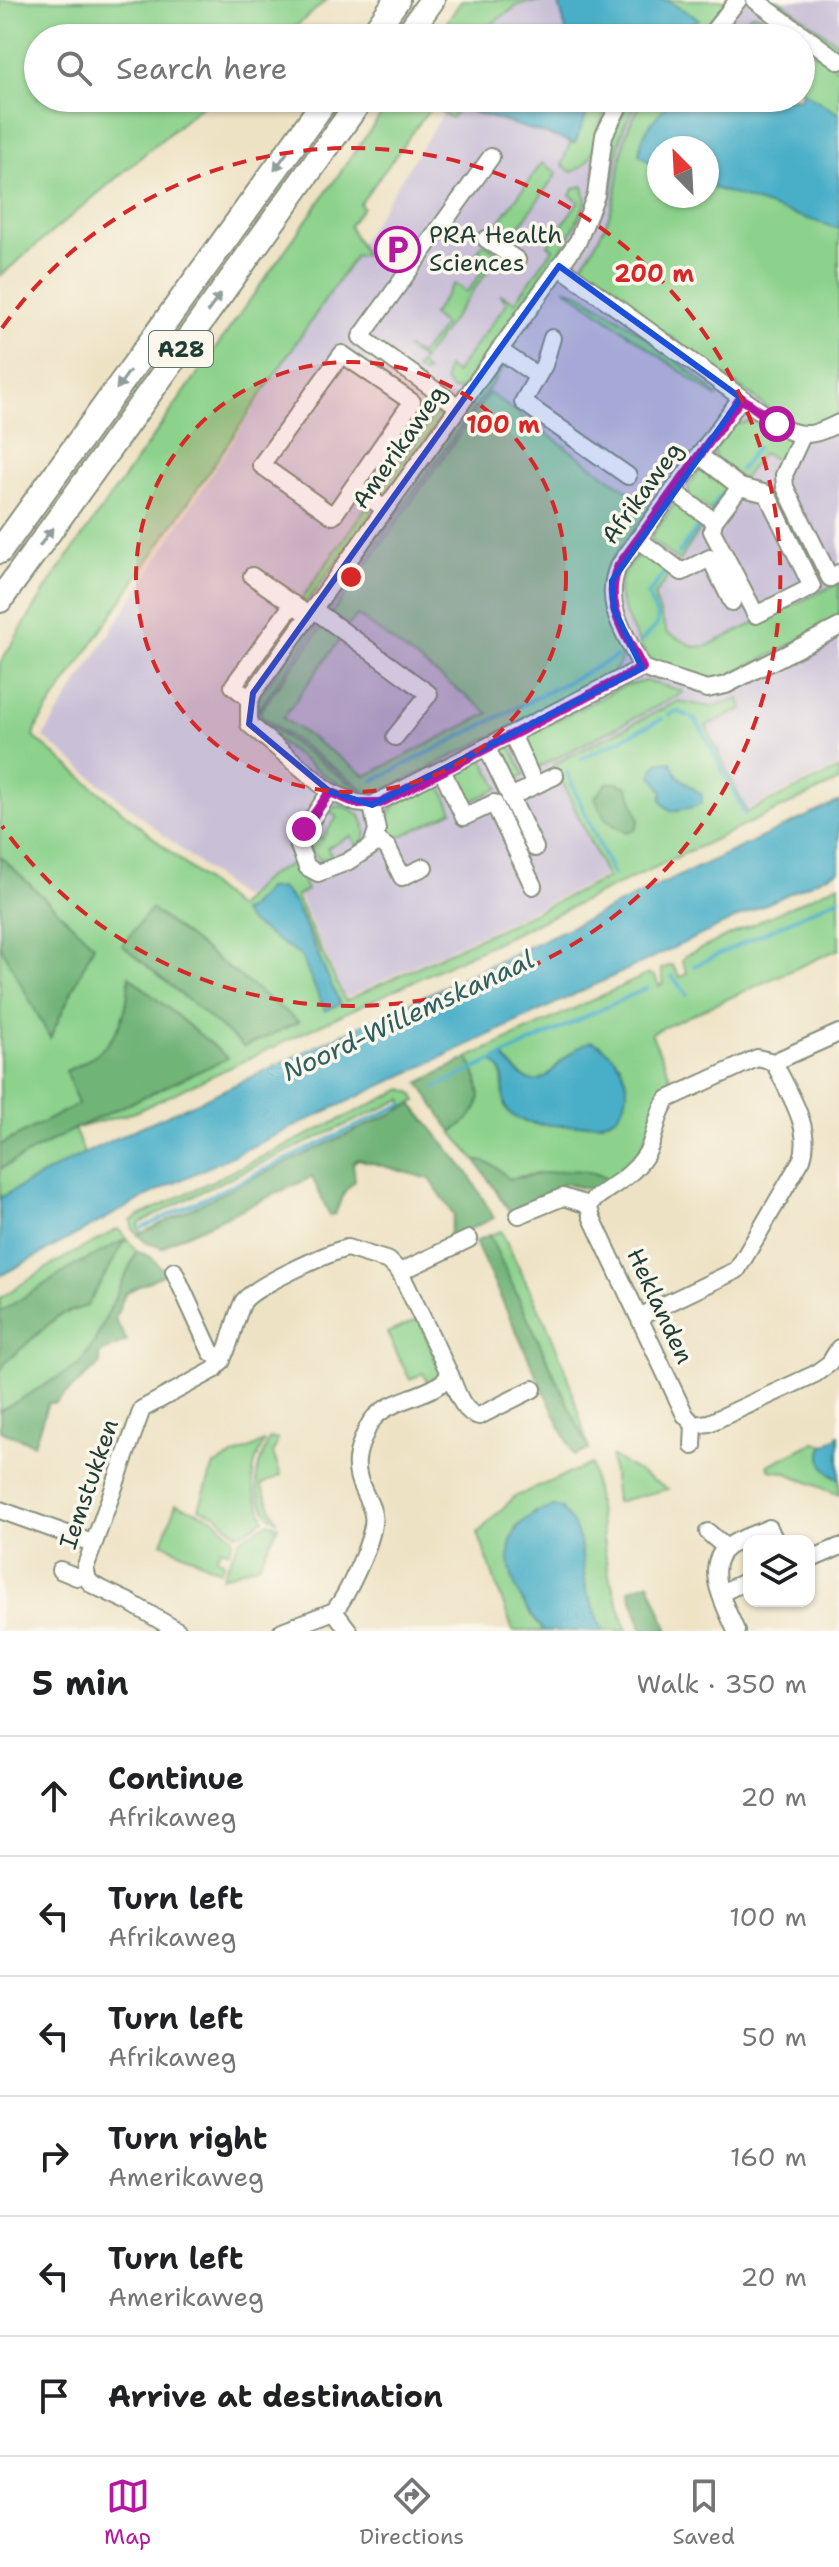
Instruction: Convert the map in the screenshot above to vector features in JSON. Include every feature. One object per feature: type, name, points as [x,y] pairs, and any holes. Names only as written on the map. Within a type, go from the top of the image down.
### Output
[{"type":"highway","points":[[380,24],[397,0]]},
{"type":"highway","points":[[415,24],[432,0]]},
{"type":"highway","name":"A28","points":[[0,551],[317,112]]},
{"type":"highway","name":"A28","points":[[0,600],[352,112]]},
{"type":"street","points":[[719,24],[738,0]]},
{"type":"street","points":[[755,0],[788,24]]},
{"type":"street","points":[[815,44],[839,61]]},
{"type":"street","name":"Amerikaweg","points":[[250,699],[578,241],[596,195],[604,135],[616,112]]},
{"type":"street","points":[[457,406],[361,337],[491,157]]},
{"type":"street","points":[[486,239],[517,260]]},
{"type":"street","points":[[559,266],[785,429],[802,436],[812,435],[839,423]]},
{"type":"street","points":[[552,338],[544,365],[523,402],[628,476]]},
{"type":"street","points":[[499,350],[536,375]]},
{"type":"street","points":[[342,354],[412,402],[354,487],[333,516],[261,465],[342,354]]},
{"type":"street","name":"Afrikaweg","points":[[642,668],[614,609],[612,581],[618,567],[741,398]]},
{"type":"street","points":[[802,436],[784,475],[785,487],[830,578],[839,573]]},
{"type":"street","points":[[699,455],[740,487],[767,494],[812,587],[756,615],[712,531],[714,521],[740,487]]},
{"type":"street","points":[[354,487],[385,509]]},
{"type":"street","points":[[673,491],[714,521]]},
{"type":"street","points":[[638,539],[682,572],[710,558],[732,602]]},
{"type":"street","points":[[252,576],[293,604],[311,612],[429,694],[395,737]]},
{"type":"street","points":[[293,604],[233,686],[250,699],[249,724],[330,792],[356,803],[372,805],[642,668],[707,689],[726,685],[839,627]]},
{"type":"street","points":[[512,734],[535,785]]},
{"type":"street","points":[[487,748],[535,848]]},
{"type":"street","points":[[442,770],[464,817],[494,803],[533,886]]},
{"type":"street","points":[[510,797],[555,776]]},
{"type":"street","points":[[330,792],[297,841],[307,867],[318,873],[334,869],[365,853],[376,839],[372,805]]},
{"type":"street","points":[[376,839],[388,848],[402,877],[424,867]]},
{"type":"street","points":[[519,1215],[563,1197],[588,1205],[617,1185],[636,1169],[651,1146],[662,1105],[668,1099],[757,1058],[774,1062],[839,1033]]},
{"type":"street","points":[[639,1317],[737,1270],[802,1159],[806,1145],[804,1129],[774,1062]]},
{"type":"street","name":"Heklanden","points":[[588,1205],[685,1415],[694,1425]]},
{"type":"street","points":[[400,1272],[469,1239]]},
{"type":"street","points":[[174,1271],[211,1352],[222,1361],[243,1303],[256,1289],[347,1248],[389,1261],[400,1272],[465,1408],[472,1415],[479,1416],[533,1389]]},
{"type":"street","points":[[693,1446],[694,1425],[709,1423],[815,1374],[830,1363],[839,1348]]},
{"type":"street","name":"Iemstukken","points":[[178,1631],[93,1585],[86,1575],[86,1562],[142,1409],[204,1376],[222,1361]]},
{"type":"street","points":[[282,1631],[334,1611],[374,1527],[373,1512],[356,1473],[358,1455],[368,1425],[384,1411],[438,1385],[450,1375]]},
{"type":"street","points":[[0,1510],[92,1543]]},
{"type":"street","points":[[754,1535],[769,1528],[772,1535]]},
{"type":"street","points":[[708,1532],[726,1548]]},
{"type":"street","points":[[736,1631],[715,1574],[726,1548],[743,1540]]},
{"type":"street","points":[[815,1557],[839,1547]]},
{"type":"street","name":"Iemstukken","points":[[60,1570],[77,1577],[86,1575]]},
{"type":"street","points":[[721,1593],[743,1583]]},
{"type":"street","points":[[334,1611],[349,1631]]},
{"type":"highlighted area","points":[[559,266],[741,398],[612,581],[614,609],[642,668],[372,805],[329,791],[249,724],[253,693]]},
{"type":"shaded area","points":[[516,0],[839,0],[839,766],[345,998],[289,873],[240,897],[43,737],[444,112],[815,112],[815,24],[491,24],[508,12]]},
{"type":"green space","points":[[0,0],[327,0],[299,24],[24,24],[24,112],[194,112],[0,276]]},
{"type":"green space","points":[[462,0],[558,0],[520,4],[491,24],[446,24]]},
{"type":"green space","points":[[666,0],[726,0],[708,24],[691,24],[698,19]]},
{"type":"green space","points":[[770,0],[779,0],[812,24],[802,24]]},
{"type":"green space","points":[[750,15],[765,17],[775,24],[743,24]]},
{"type":"green space","points":[[815,26],[839,44],[839,52],[815,34]]},
{"type":"green space","points":[[815,53],[839,70],[839,415],[812,427],[792,425],[590,279],[582,265],[596,243],[613,203],[625,137],[637,112],[815,112]]},
{"type":"green space","points":[[383,112],[428,112],[360,204],[363,207],[349,226],[365,255],[355,256],[38,724],[34,737],[237,908],[262,881],[293,863],[307,890],[296,896],[345,1001],[607,878],[554,764],[678,701],[711,707],[739,699],[743,709],[706,726],[747,812],[839,769],[839,781],[135,1112],[74,1129],[227,1057],[129,997],[115,1034],[108,1043],[90,1058],[66,1071],[79,1104],[0,1145],[0,945],[50,1037],[7,864],[0,856],[0,663],[53,578]],"holes":[[[288,895],[320,953],[304,963],[301,956],[249,921],[241,912]],[[152,909],[298,1022],[123,945]]]},
{"type":"green space","points":[[442,112],[456,113],[451,118]]},
{"type":"green space","points":[[587,112],[606,112],[589,160],[572,172],[562,165],[570,143],[575,143]]},
{"type":"green space","points":[[624,112],[631,112],[618,146],[610,197],[604,195],[613,131]]},
{"type":"green space","points":[[542,163],[557,173],[510,240],[518,247],[516,250],[489,236]]},
{"type":"green space","points":[[583,186],[586,202],[569,238],[461,389],[452,390],[445,381],[447,367],[455,373],[507,303],[500,294],[515,302],[553,249],[548,245],[579,201],[570,195],[575,188]]},
{"type":"green space","points":[[484,243],[500,254],[419,365],[427,372],[424,374],[416,370],[422,359],[406,348],[420,355],[444,325],[432,315],[454,284],[467,292],[489,262],[477,252]]},
{"type":"green space","points":[[566,289],[597,304],[646,337],[718,398]]},
{"type":"green space","points":[[504,367],[328,611],[325,606],[494,369]]},
{"type":"green space","points":[[489,393],[652,508],[617,553],[603,580],[606,608],[621,645],[621,657],[616,669],[603,680],[382,792],[370,794],[261,716],[260,711],[323,625],[341,638],[283,718],[366,776],[489,713],[357,615],[348,626],[331,614]]},
{"type":"green space","points":[[444,403],[445,411],[387,494],[378,494]]},
{"type":"green space","points":[[749,421],[762,423],[792,444],[782,462],[762,453],[743,479],[715,458],[714,450],[733,426]]},
{"type":"green space","points":[[704,470],[733,490],[715,514],[690,497],[688,487],[699,471]]},
{"type":"green space","points":[[681,503],[705,522],[679,561],[652,541],[652,536],[673,506]]},
{"type":"green space","points":[[366,507],[371,515],[307,602],[300,601]]},
{"type":"green space","points":[[645,552],[671,573],[654,596],[667,633],[695,647],[707,646],[839,583],[839,619],[722,678],[705,680],[672,671],[649,657],[622,606],[620,585],[632,562]]},
{"type":"green space","points":[[314,620],[319,623],[257,711],[258,699]]},
{"type":"green space","points":[[646,681],[683,693],[533,770],[522,738],[624,686]]},
{"type":"green space","points":[[257,717],[365,794],[342,786],[313,768],[264,730]]},
{"type":"green space","points":[[510,745],[525,775],[509,782],[496,753]]},
{"type":"green space","points":[[482,758],[499,788],[466,804],[454,780],[455,773]]},
{"type":"green space","points":[[435,782],[440,784],[453,811],[390,842],[387,820],[391,811],[406,797]]},
{"type":"green space","points":[[607,783],[628,787],[639,819],[636,829],[627,832],[603,815],[595,797]]},
{"type":"green space","points":[[339,806],[351,809],[360,816],[365,825],[365,837],[358,847],[351,836],[327,848],[333,859],[321,860],[310,851],[307,839],[311,832],[322,839],[337,817],[328,810]]},
{"type":"green space","points":[[0,856],[94,945],[50,1038],[0,945]]},
{"type":"green space","points":[[839,884],[839,949],[651,1033],[675,1087],[659,1095],[648,1134],[638,1153],[621,1172],[609,1181],[598,1173],[538,1173],[507,1179],[494,1166],[476,1161],[452,1132],[471,1116],[479,1100],[477,1081],[468,1058],[648,974],[655,976],[659,986],[664,984],[661,969],[672,965],[680,977],[687,974],[682,961],[685,956]],"holes":[[[599,1044],[620,1064],[603,1123],[540,1125],[524,1122],[505,1107],[501,1070],[506,1060],[533,1081],[544,1078],[568,1056]]]},
{"type":"green space","points":[[151,909],[299,1022],[244,1047],[122,945]]},
{"type":"green space","points":[[129,976],[228,1058],[72,1130],[0,1169],[0,1145],[78,1104],[66,1071],[95,1055],[114,1035],[125,1009]]},
{"type":"green space","points":[[468,1058],[477,1081],[479,1100],[471,1116],[452,1132],[419,1083]]},
{"type":"green space","points":[[403,1089],[413,1093],[417,1101],[398,1110],[405,1106],[402,1099],[208,1188],[140,1223],[140,1232],[145,1232],[138,1235],[133,1229],[131,1221],[137,1217]]},
{"type":"green space","points":[[412,1104],[468,1173],[494,1218],[448,1239],[454,1215],[430,1179],[358,1159],[353,1163],[355,1181],[345,1191],[335,1214],[330,1216],[312,1177],[170,1242],[163,1248],[145,1242],[138,1235],[243,1183]]},
{"type":"green space","points":[[74,1129],[84,1153],[0,1198],[0,1169]]},
{"type":"green space","points":[[476,1161],[494,1166],[508,1179],[573,1170],[586,1171],[609,1181],[588,1188],[566,1183],[510,1212]]},
{"type":"green space","points":[[118,1229],[137,1251],[94,1343],[79,1365],[0,1411],[0,1372],[6,1362],[59,1315],[87,1306],[125,1241],[76,1265],[0,1312],[0,1298],[53,1264]]},
{"type":"green space","points":[[501,1231],[549,1329],[568,1377],[589,1449],[489,1235]]},
{"type":"green space","points":[[489,1235],[589,1450],[574,1456],[475,1242]]},
{"type":"green space","points":[[126,1239],[87,1306],[59,1315],[6,1362],[0,1372],[0,1312],[76,1265]]},
{"type":"green space","points":[[137,1251],[151,1257],[166,1273],[125,1293],[115,1319],[127,1341],[99,1354],[100,1364],[55,1403],[48,1403],[34,1444],[0,1431],[0,1411],[79,1365],[94,1343]]},
{"type":"green space","points":[[419,1319],[441,1374],[428,1382],[423,1373],[410,1380],[387,1333]]},
{"type":"green space","points":[[270,1438],[278,1440],[273,1453],[281,1475],[261,1485],[277,1521],[264,1508],[257,1484],[258,1469]]},
{"type":"green space","points":[[264,1442],[255,1464],[253,1480],[264,1519],[242,1533],[236,1533],[215,1514],[199,1508],[214,1465]]},
{"type":"green space","points":[[815,1442],[826,1445],[822,1448],[832,1476],[839,1479],[839,1495],[784,1472],[770,1470],[768,1465]]},
{"type":"green space","points":[[611,1456],[668,1489],[616,1502]]},
{"type":"green space","points":[[591,1464],[608,1571],[627,1631],[603,1631],[586,1590],[580,1541],[537,1511],[515,1528],[517,1587],[544,1631],[513,1631],[478,1533],[514,1497]]},
{"type":"green space","points":[[176,1504],[212,1517],[233,1537],[229,1551],[221,1548],[216,1557],[224,1562],[220,1571],[162,1543]]},
{"type":"green space","points":[[268,1523],[278,1526],[259,1564],[222,1577],[240,1539]]},
{"type":"green space","points":[[649,1582],[668,1631],[643,1631],[629,1590]]},
{"type":"water","points":[[558,0],[666,0],[699,19],[692,24],[564,24]]},
{"type":"water","points":[[815,99],[839,114],[839,229],[719,190],[719,136],[647,136],[647,160],[639,154],[646,130],[660,112],[815,112]]},
{"type":"water","points":[[473,112],[587,112],[575,143]]},
{"type":"water","points":[[670,761],[678,776],[702,795],[702,803],[672,811],[665,806],[661,799],[663,792],[652,775],[654,767],[660,762]]},
{"type":"water","name":"Noord-Willemskanaal","points":[[839,801],[839,870],[149,1195],[0,1276],[0,1198],[98,1146]]},
{"type":"water","points":[[281,888],[295,904],[340,1004],[325,1011],[301,956],[248,921],[241,912],[246,911],[267,889]]},
{"type":"water","points":[[591,1041],[611,1054],[624,1073],[627,1095],[616,1116],[597,1123],[549,1125],[521,1120],[508,1111],[504,1100],[503,1076],[492,1061],[502,1055],[516,1072],[528,1080],[538,1080]]},
{"type":"water","points":[[839,1435],[839,1479],[826,1470],[821,1458],[822,1448]]},
{"type":"water","points":[[553,1507],[561,1508],[574,1526],[580,1541],[586,1590],[603,1631],[544,1631],[531,1615],[513,1579],[509,1561],[510,1543],[517,1528],[531,1516]]},
{"type":"waterway","points":[[740,470],[757,447]]},
{"type":"waterway","points":[[712,508],[727,488]]},
{"type":"waterway","points":[[679,553],[701,523]]},
{"type":"waterway","points":[[642,641],[657,625],[658,618],[648,595],[664,573]]},
{"type":"waterway","points":[[373,781],[616,657]]},
{"type":"waterway","points":[[669,715],[677,711],[694,719],[745,814]]},
{"type":"waterway","points":[[581,759],[662,719]]},
{"type":"waterway","points":[[567,773],[613,875]]},
{"type":"waterway","points":[[694,966],[839,898]]},
{"type":"waterway","points":[[672,976],[687,995]]},
{"type":"waterway","points":[[436,1087],[647,988]]},
{"type":"waterway","points":[[142,1228],[403,1104]]},
{"type":"place","name":"PRA Health Sciences","points":[[398,249]]},
{"type":"route","points":[[304,829],[330,792],[356,803],[380,803],[642,668],[614,609],[612,581],[618,567],[741,398],[777,424]]}]
